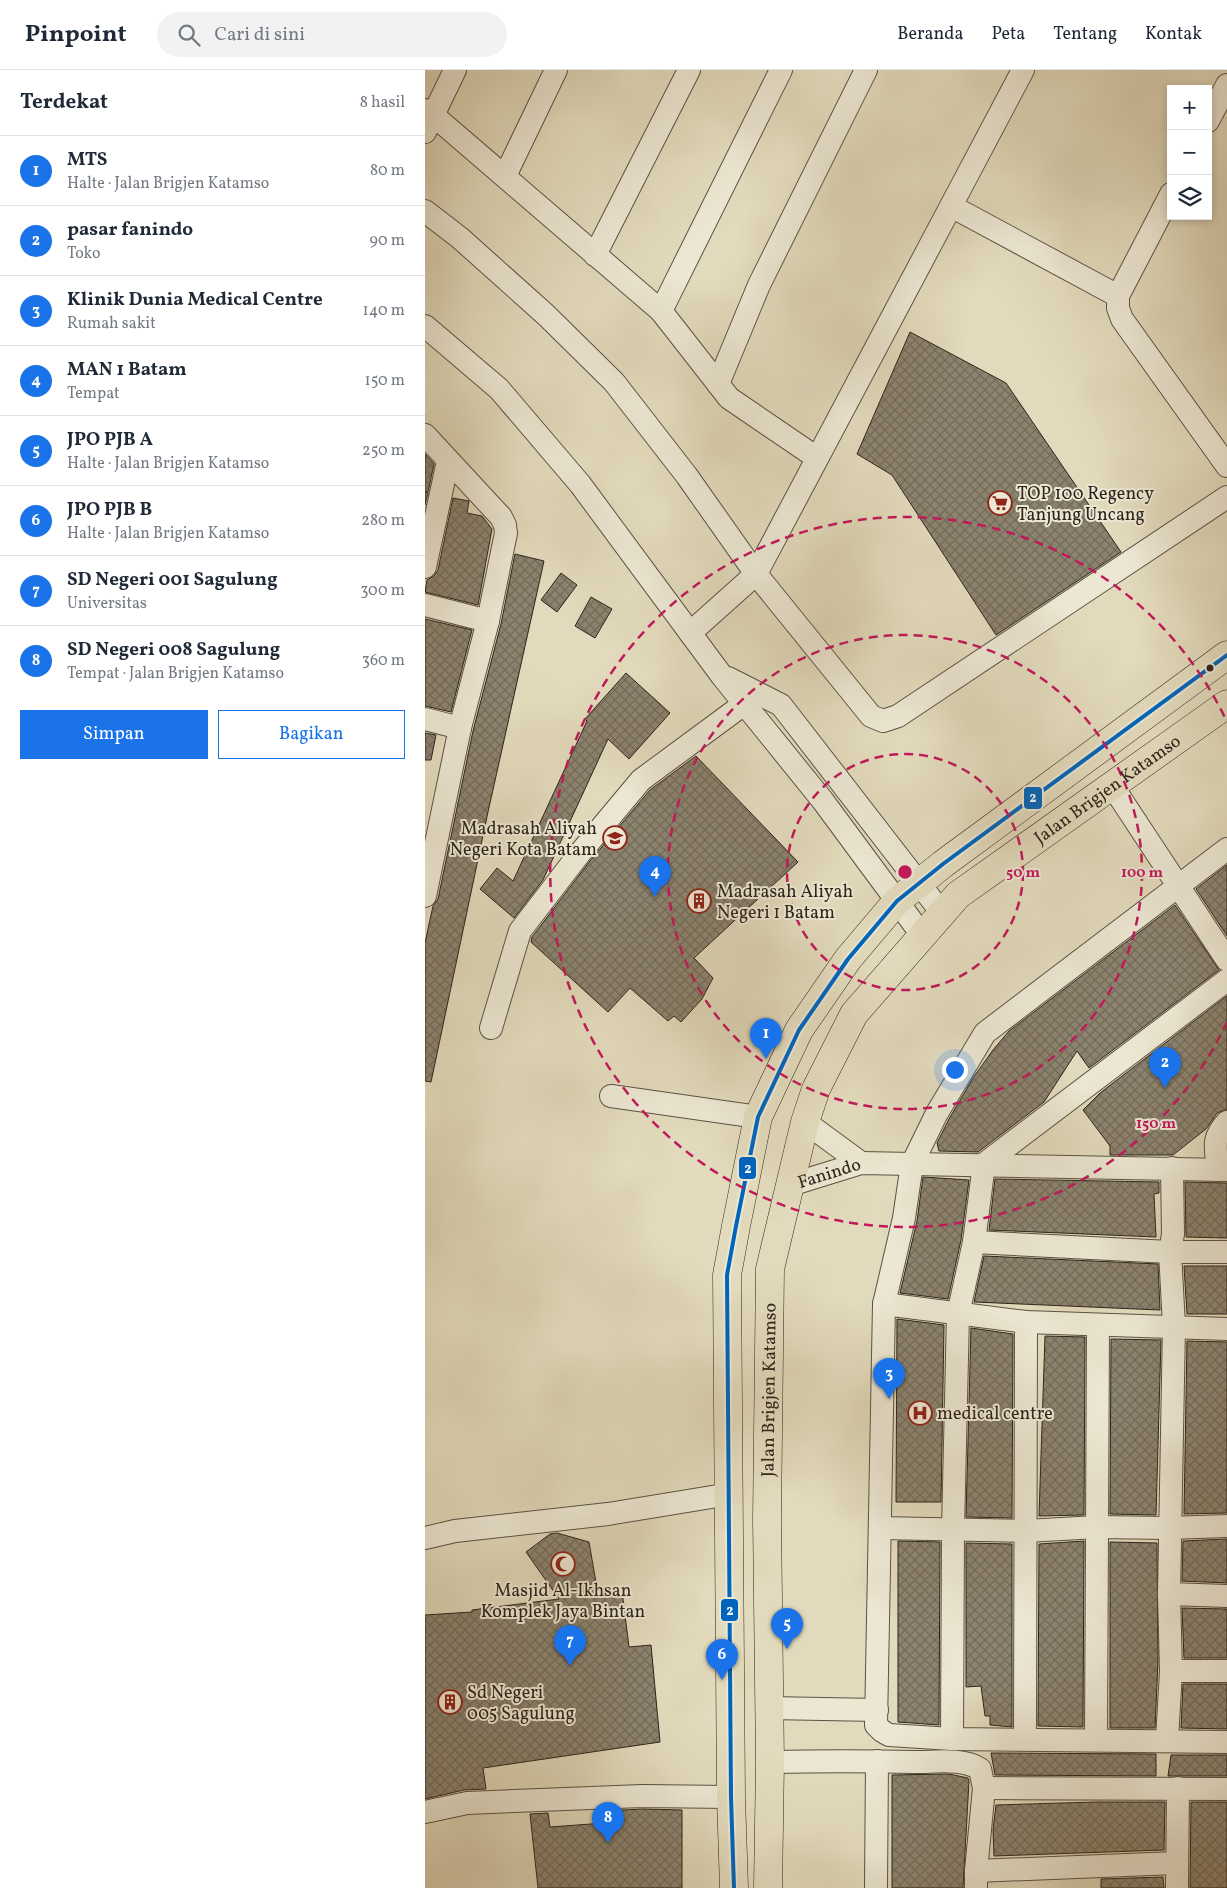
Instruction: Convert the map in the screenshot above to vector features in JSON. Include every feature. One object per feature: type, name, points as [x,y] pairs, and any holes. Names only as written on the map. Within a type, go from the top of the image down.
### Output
[{"type":"highway","name":"Jalan Brigjen Katamso","points":[[734,1888],[731,1797],[727,1275],[758,1117],[799,1030],[848,959],[897,901],[951,858],[1227,656]]},
{"type":"highway","name":"Jalan Brigjen Katamso","points":[[769,1888],[770,1762],[767,1518],[770,1269],[805,1122],[816,1089],[854,1014],[958,895],[1227,704]]},
{"type":"street","points":[[427,113],[439,70]]},
{"type":"street","points":[[427,113],[455,70]]},
{"type":"street","points":[[505,176],[556,70]]},
{"type":"street","points":[[595,255],[689,70]]},
{"type":"street","points":[[661,311],[781,70]]},
{"type":"street","points":[[718,384],[759,285],[866,70]]},
{"type":"street","points":[[690,633],[756,574],[1023,70]]},
{"type":"street","points":[[1212,113],[1227,85]]},
{"type":"street","points":[[427,113],[505,176],[661,311],[729,398],[817,458]]},
{"type":"street","points":[[1167,202],[1118,296],[1118,308],[1122,319],[1227,466]]},
{"type":"street","points":[[951,206],[1118,296]]},
{"type":"street","points":[[425,211],[461,238],[539,308],[614,382],[687,476],[756,574],[871,716],[883,721],[898,716],[1227,497]]},
{"type":"street","points":[[425,326],[499,389],[580,484],[722,676],[823,800],[922,935]]},
{"type":"street","points":[[425,435],[501,517],[506,533],[488,621],[431,836],[425,896]]},
{"type":"street","points":[[425,567],[448,461]]},
{"type":"street","points":[[425,605],[488,621]]},
{"type":"street","points":[[722,676],[781,705],[942,913]]},
{"type":"street","points":[[491,1028],[520,931],[580,854],[641,780],[744,704]]},
{"type":"street","points":[[425,719],[460,728]]},
{"type":"street","points":[[1113,786],[1227,960]]},
{"type":"street","points":[[1227,849],[1177,885],[985,1033],[937,1113],[912,1164],[904,1218],[884,1304],[876,1725],[882,1731],[889,1734],[953,1739],[1227,1742]]},
{"type":"street","points":[[953,1739],[953,1530],[958,1314],[974,1242],[984,1164],[1227,980]]},
{"type":"street","points":[[611,1096],[758,1117]]},
{"type":"street","name":"Fanindo","points":[[805,1122],[861,1163]]},
{"type":"street","points":[[861,1163],[1222,1170],[1215,1140],[1220,1129],[1227,1122]]},
{"type":"street","name":"Fanindo","points":[[790,1185],[861,1163]]},
{"type":"street","points":[[1167,1740],[1171,1671],[1169,1528],[1174,1326],[1170,1252],[1173,1234],[1172,1168]]},
{"type":"street","points":[[974,1242],[1170,1252],[1227,1252]]},
{"type":"street","points":[[884,1304],[1026,1322],[1227,1329]]},
{"type":"street","points":[[1025,1739],[1026,1322]]},
{"type":"street","points":[[1096,1740],[1098,1325]]},
{"type":"street","points":[[425,1538],[455,1531],[608,1514],[730,1494]]},
{"type":"street","points":[[880,1528],[1026,1531],[1097,1527],[1169,1528],[1227,1526]]},
{"type":"street","points":[[1169,1594],[1227,1596]]},
{"type":"street","points":[[1171,1671],[1227,1672]]},
{"type":"street","points":[[769,1708],[877,1710]]},
{"type":"street","points":[[770,1762],[877,1761],[973,1764],[980,1769],[984,1788],[976,1879],[1176,1863]]},
{"type":"street","points":[[876,1888],[877,1761]]},
{"type":"street","points":[[984,1788],[1227,1789]]},
{"type":"street","points":[[1177,1788],[1177,1888]]},
{"type":"street","points":[[425,1812],[467,1803],[642,1796],[731,1797]]},
{"type":"building","name":"TOP 100 Regency Tanjung Uncang","points":[[910,332],[1006,383],[1121,552],[996,635],[892,475],[857,454]]},
{"type":"building","points":[[425,454],[434,464],[428,492],[425,492]]},
{"type":"building","points":[[425,492],[428,493],[425,505]]},
{"type":"building","points":[[453,498],[469,501],[467,513],[482,516],[492,529],[478,605],[425,592],[427,580],[434,576],[438,570]]},
{"type":"building","points":[[515,554],[544,561],[488,812],[431,1082],[425,1081],[425,943],[433,906],[438,899],[473,731],[501,624]]},
{"type":"building","points":[[561,573],[577,585],[557,612],[541,600]]},
{"type":"building","points":[[591,597],[612,609],[595,638],[575,626]]},
{"type":"building","points":[[425,619],[472,630],[451,712],[425,706]]},
{"type":"building","points":[[626,673],[670,713],[629,759],[608,739],[543,880],[514,918],[480,889],[497,868],[513,881],[587,721],[585,719]]},
{"type":"building","points":[[425,733],[436,735],[431,760],[425,760]]},
{"type":"building","points":[[696,756],[798,862],[694,958],[713,978],[702,999],[681,1022],[674,1016],[668,1021],[630,988],[608,1012],[531,942],[532,937],[590,861],[650,790]]},
{"type":"building","points":[[1227,865],[1227,936],[1196,889]]},
{"type":"building","points":[[1175,905],[1219,970],[1089,1068],[1077,1051],[1044,1102],[978,1152],[939,1151],[937,1143],[949,1119],[973,1078],[1009,1031]]},
{"type":"building","points":[[1227,996],[1227,1109],[1217,1113],[1206,1129],[1173,1155],[1110,1155],[1110,1146],[1083,1110],[1100,1093]]},
{"type":"building","points":[[923,1177],[969,1180],[961,1240],[948,1299],[900,1293],[917,1221]]},
{"type":"building","points":[[995,1179],[1159,1182],[1159,1193],[1154,1194],[1156,1237],[989,1230]]},
{"type":"building","points":[[1185,1182],[1227,1183],[1227,1238],[1186,1237]]},
{"type":"building","points":[[984,1256],[1158,1264],[1160,1310],[974,1302]]},
{"type":"building","points":[[1184,1266],[1227,1266],[1227,1314],[1187,1314]]},
{"type":"building","name":"medical centre","points":[[897,1319],[944,1325],[941,1502],[896,1502]]},
{"type":"building","points":[[971,1328],[1013,1334],[1012,1518],[966,1517]]},
{"type":"building","points":[[1045,1336],[1085,1337],[1084,1515],[1039,1516]]},
{"type":"building","points":[[1111,1339],[1161,1340],[1156,1515],[1110,1514]]},
{"type":"building","points":[[1187,1341],[1227,1342],[1227,1513],[1184,1514]]},
{"type":"building","points":[[557,1533],[589,1542],[598,1594],[622,1591],[629,1647],[651,1645],[660,1742],[483,1768],[486,1789],[464,1790],[425,1799],[425,1615],[472,1612],[472,1610],[559,1599],[526,1552],[550,1534]]},
{"type":"building","points":[[1227,1539],[1227,1583],[1182,1581],[1183,1541]]},
{"type":"building","points":[[898,1541],[940,1542],[939,1725],[898,1722]]},
{"type":"building","points":[[1084,1541],[1083,1727],[1038,1726],[1039,1544]]},
{"type":"building","points":[[1110,1542],[1157,1543],[1158,1661],[1155,1728],[1110,1728]]},
{"type":"building","points":[[966,1543],[1012,1544],[1012,1727],[990,1725],[990,1716],[985,1716],[981,1686],[966,1687]]},
{"type":"building","points":[[1182,1608],[1227,1609],[1227,1658],[1184,1658]]},
{"type":"building","points":[[1183,1684],[1227,1684],[1227,1729],[1181,1728]]},
{"type":"building","points":[[991,1753],[1156,1754],[1156,1776],[995,1775]]},
{"type":"building","points":[[1171,1755],[1227,1755],[1227,1776],[1168,1776]]},
{"type":"building","points":[[949,1774],[968,1778],[969,1781],[963,1888],[892,1888],[892,1775]]},
{"type":"building","points":[[1165,1802],[1164,1850],[994,1856],[993,1830],[996,1805]]},
{"type":"building","points":[[1191,1802],[1227,1802],[1227,1888],[1190,1888]]},
{"type":"building","points":[[642,1809],[682,1810],[682,1888],[538,1888],[530,1814],[548,1813],[550,1827],[604,1823],[606,1811]]},
{"type":"building","points":[[1163,1877],[1164,1888],[1101,1888],[1101,1879]]},
{"type":"transit line","name":"2","points":[[734,1888],[731,1797],[727,1275],[758,1117],[799,1030],[848,959],[897,901],[943,864],[1227,655]]},
{"type":"place","name":"TOP 100 Regency Tanjung Uncang","points":[[1000,503]]},
{"type":"place","name":"Madrasah Aliyah Negeri Kota Batam","points":[[615,838]]},
{"type":"place","name":"MAN 1 Batam","points":[[655,897]]},
{"type":"place","name":"Madrasah Aliyah Negeri 1 Batam","points":[[699,901]]},
{"type":"place","name":"MTS","points":[[766,1059]]},
{"type":"place","name":"pasar fanindo","points":[[1165,1088]]},
{"type":"place","name":"Klinik Dunia Medical Centre","points":[[889,1399]]},
{"type":"place","name":"medical centre","points":[[920,1413]]},
{"type":"place","name":"Masjid Al-Ikhsan Komplek Jaya Bintan","points":[[563,1564]]},
{"type":"place","name":"JPO PJB A","points":[[787,1649]]},
{"type":"place","name":"SD Negeri 001 Sagulung","points":[[570,1666]]},
{"type":"place","name":"JPO PJB B","points":[[722,1680]]},
{"type":"place","name":"Sd Negeri 005 Sagulung","points":[[450,1702]]},
{"type":"place","name":"SD Negeri 008 Sagulung","points":[[608,1843]]}]
